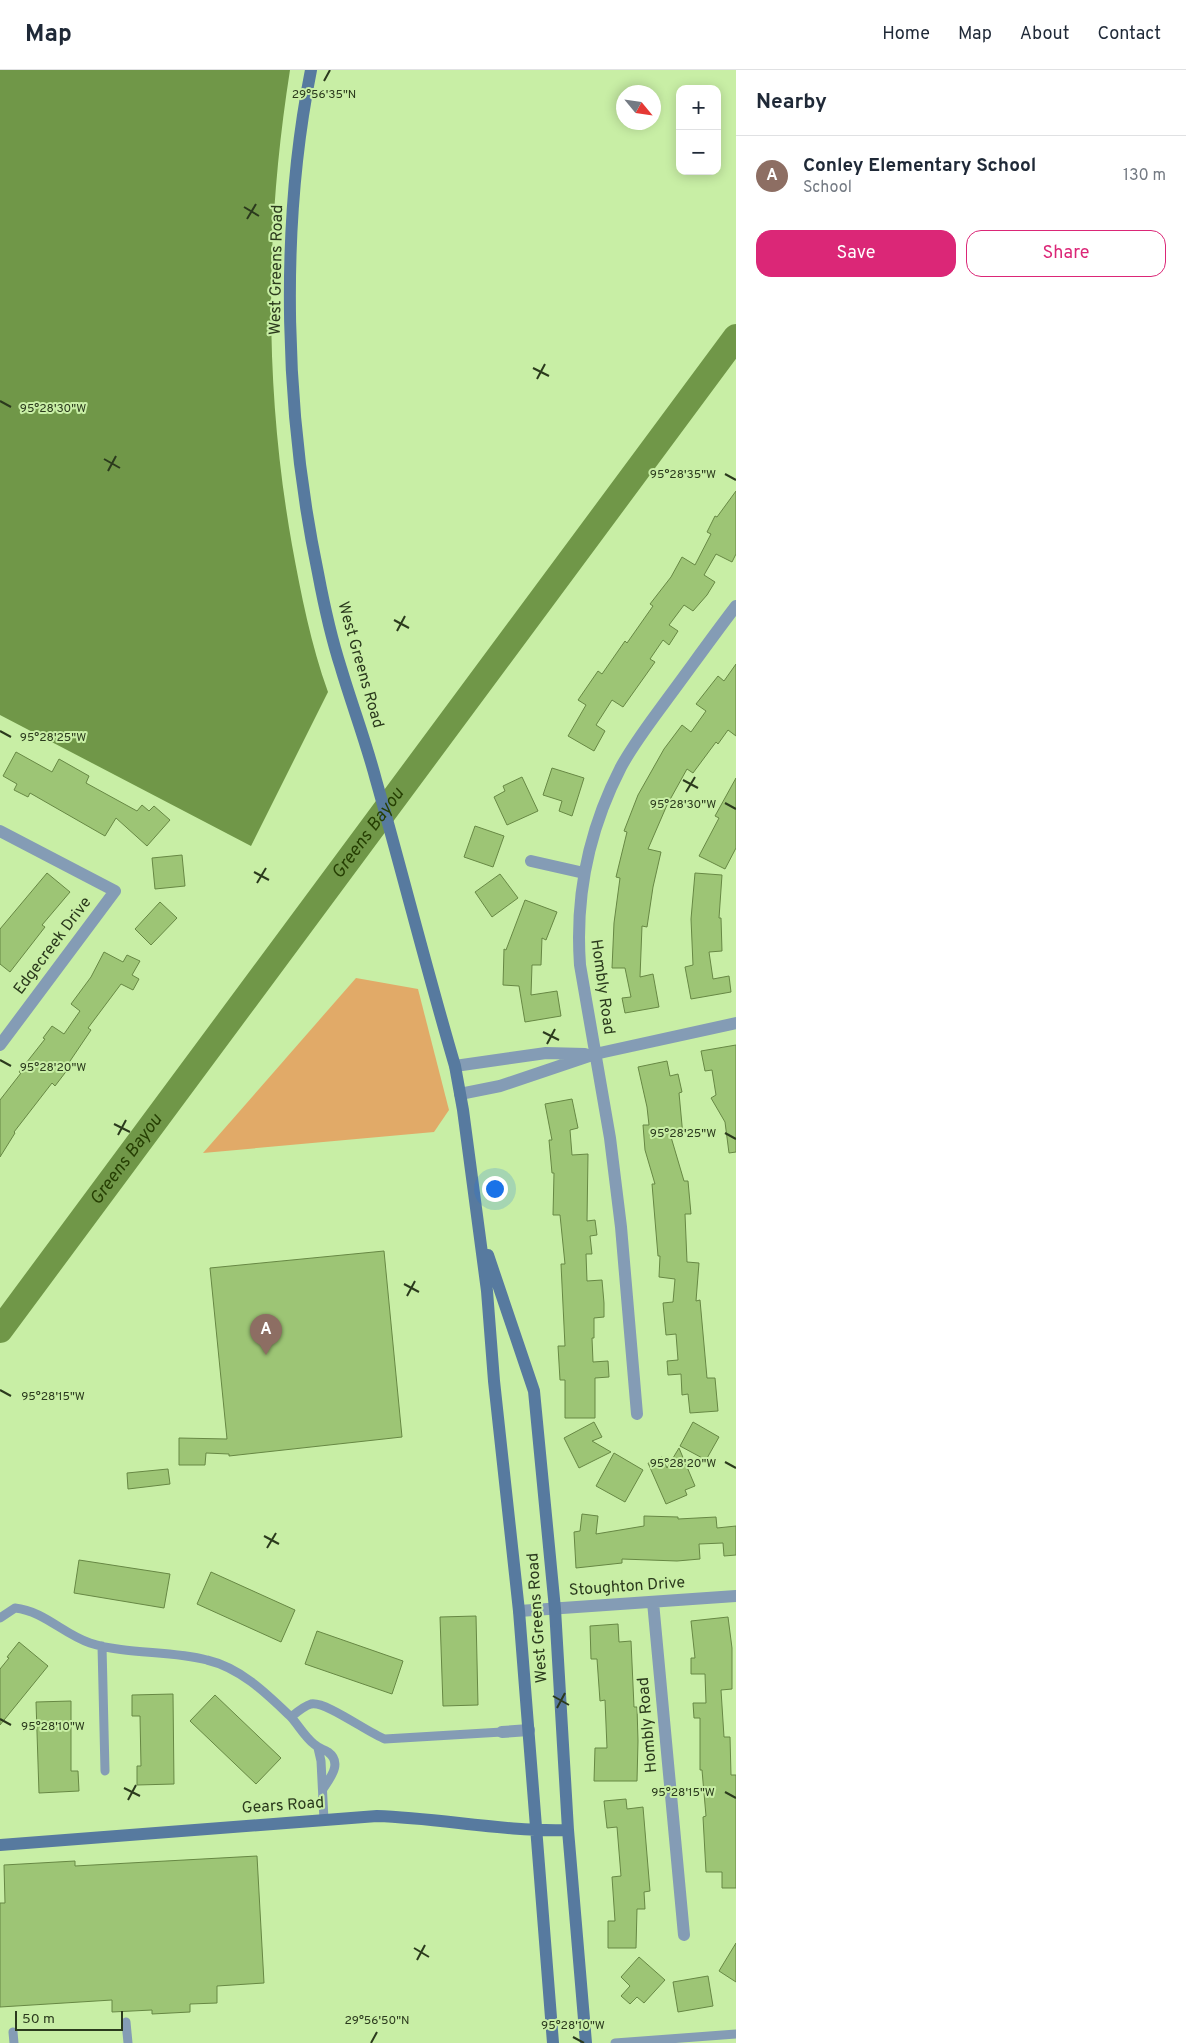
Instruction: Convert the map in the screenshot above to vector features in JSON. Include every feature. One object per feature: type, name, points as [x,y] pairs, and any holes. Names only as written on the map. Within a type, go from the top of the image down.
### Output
[{"type":"main road","name":"West Greens Road","points":[[311,70],[296,184],[291,258],[292,367],[296,429],[306,507],[318,574],[340,666],[363,732],[455,1066],[460,1094],[487,1291],[494,1381],[520,1611],[553,2043]]},
{"type":"main road","name":"West Greens Road","points":[[479,1230],[534,1391],[555,1609],[568,1830],[586,2043]]},
{"type":"main road","name":"Gears Road","points":[[0,1844],[376,1816],[403,1817],[472,1826],[536,1831],[568,1830]]},
{"type":"street","name":"Hombly Road","points":[[637,1414],[621,1227],[610,1138],[580,965],[578,943],[580,899],[584,873],[600,815],[622,766],[657,714],[736,606]]},
{"type":"street","name":"Edgecreek Drive","points":[[0,831],[115,891],[0,1045]]},
{"type":"street","points":[[532,861],[584,873]]},
{"type":"street","points":[[460,1094],[500,1086],[595,1054],[736,1023]]},
{"type":"street","points":[[455,1066],[546,1053],[595,1054]]},
{"type":"street","name":"Stoughton Drive","points":[[520,1611],[736,1596]]},
{"type":"street","name":"Hombly Road","points":[[653,1602],[684,1935]]},
{"type":"street","points":[[502,1732],[529,1730]]},
{"type":"lane","points":[[0,1618],[15,1608],[29,1609],[88,1642],[114,1649],[207,1660],[230,1668],[247,1678],[291,1716],[310,1741],[318,1748],[328,1752],[335,1761],[332,1776],[323,1789]]},
{"type":"lane","points":[[102,1646],[105,1771]]},
{"type":"lane","points":[[291,1716],[313,1704],[326,1707],[385,1739],[502,1732]]},
{"type":"lane","points":[[318,1748],[321,1761],[324,1820]]},
{"type":"lane","points":[[126,2022],[128,2043]]},
{"type":"lane","points":[[13,2032],[14,2043]]},
{"type":"lane","points":[[614,2043],[736,2034]]},
{"type":"shaded area","points":[[0,70],[290,70],[282,129],[272,248],[272,367],[276,426],[292,545],[312,638],[328,692],[251,846],[0,715]]},
{"type":"shaded area","points":[[356,978],[418,989],[449,1110],[434,1132],[203,1153]]},
{"type":"building","points":[[736,491],[736,554],[732,562],[716,554],[704,575],[715,582],[707,595],[693,611],[684,605],[669,625],[678,631],[669,645],[663,640],[650,659],[655,662],[623,707],[612,700],[596,725],[605,731],[594,751],[568,736],[586,705],[578,700],[598,671],[602,674],[625,641],[627,643],[653,606],[650,604],[671,577],[682,557],[695,565],[711,534],[707,532],[715,516],[717,517]]},
{"type":"building","points":[[736,664],[736,736],[728,730],[718,744],[716,742],[693,773],[687,769],[667,805],[648,849],[661,852],[647,927],[642,926],[640,977],[653,974],[659,1007],[625,1013],[622,998],[631,997],[625,968],[612,968],[614,923],[620,878],[616,877],[627,832],[624,831],[638,795],[664,749],[682,725],[691,732],[706,711],[696,704],[718,676],[724,681]]},
{"type":"building","points":[[16,752],[52,772],[59,759],[89,776],[86,783],[137,811],[142,805],[149,811],[154,806],[170,820],[147,846],[116,818],[105,836],[30,793],[28,797],[14,790],[17,784],[3,776]]},
{"type":"building","points":[[552,768],[584,778],[572,816],[559,811],[562,801],[543,795]]},
{"type":"building","points":[[522,777],[538,811],[507,825],[494,797],[505,791],[503,786]]},
{"type":"building","points":[[736,778],[736,848],[725,869],[699,856],[719,818],[715,816]]},
{"type":"building","points":[[475,826],[504,836],[493,867],[464,857]]},
{"type":"building","points":[[182,855],[185,886],[155,889],[152,858]]},
{"type":"building","points":[[47,873],[70,892],[42,925],[45,927],[10,972],[0,964],[0,929]]},
{"type":"building","points":[[695,873],[722,875],[719,918],[721,918],[722,951],[709,952],[713,979],[729,976],[731,992],[691,999],[685,967],[693,965],[691,919]]},
{"type":"building","points":[[500,874],[518,898],[492,917],[475,892]]},
{"type":"building","points":[[525,900],[557,912],[546,940],[542,938],[541,965],[532,965],[531,995],[557,991],[561,1016],[525,1022],[519,986],[503,985],[504,949],[506,950]]},
{"type":"building","points":[[160,902],[177,918],[151,945],[135,929]]},
{"type":"building","points":[[104,952],[123,962],[127,955],[140,961],[132,975],[139,979],[133,990],[121,984],[88,1028],[91,1030],[66,1067],[68,1069],[55,1086],[52,1083],[14,1132],[0,1157],[0,1100],[45,1039],[43,1038],[52,1026],[64,1034],[80,1011],[71,1004],[91,977]]},
{"type":"building","points":[[736,1045],[736,1152],[729,1153],[725,1122],[711,1098],[716,1095],[712,1070],[705,1071],[701,1051]]},
{"type":"building","points":[[667,1061],[670,1076],[678,1074],[682,1092],[679,1093],[683,1136],[671,1137],[684,1181],[688,1181],[691,1214],[685,1214],[687,1262],[699,1263],[696,1301],[700,1300],[707,1378],[715,1378],[718,1411],[690,1413],[688,1394],[682,1395],[681,1374],[668,1375],[667,1361],[678,1360],[676,1334],[666,1335],[663,1303],[673,1302],[675,1279],[659,1277],[660,1256],[658,1256],[652,1184],[655,1184],[645,1150],[643,1125],[649,1125],[638,1067]]},
{"type":"building","points":[[572,1099],[578,1128],[570,1130],[572,1155],[588,1154],[587,1221],[595,1220],[597,1235],[590,1236],[592,1254],[586,1254],[587,1281],[602,1280],[604,1303],[604,1317],[594,1318],[594,1338],[592,1338],[593,1362],[608,1361],[609,1377],[595,1378],[595,1418],[565,1418],[565,1380],[560,1380],[558,1346],[565,1346],[561,1264],[565,1264],[560,1215],[553,1215],[554,1173],[552,1173],[549,1140],[552,1140],[545,1104]]},
{"type":"building","points":[[384,1251],[402,1437],[229,1456],[229,1454],[206,1453],[205,1465],[179,1465],[179,1438],[227,1439],[210,1268]]},
{"type":"building","points":[[594,1422],[602,1437],[592,1441],[611,1452],[579,1468],[564,1438]]},
{"type":"building","points":[[693,1422],[719,1437],[706,1460],[680,1446]]},
{"type":"building","points":[[679,1448],[695,1486],[685,1490],[687,1495],[666,1504],[648,1463],[662,1457],[667,1468]]},
{"type":"building","points":[[614,1453],[643,1470],[625,1502],[596,1486]]},
{"type":"building","points":[[168,1469],[170,1484],[128,1489],[127,1473]]},
{"type":"building","points":[[582,1514],[598,1516],[596,1534],[644,1526],[644,1516],[678,1517],[678,1519],[716,1517],[717,1528],[736,1526],[736,1555],[724,1556],[723,1543],[699,1544],[700,1559],[677,1561],[622,1559],[622,1563],[576,1568],[574,1532],[580,1531]]},
{"type":"building","points":[[79,1560],[170,1574],[164,1608],[74,1593]]},
{"type":"building","points":[[211,1572],[295,1610],[281,1642],[197,1604]]},
{"type":"building","points":[[476,1616],[478,1705],[443,1706],[440,1617]]},
{"type":"building","points":[[728,1617],[732,1648],[732,1689],[721,1690],[724,1737],[730,1737],[731,1775],[736,1775],[736,1888],[722,1888],[722,1872],[706,1872],[703,1817],[706,1816],[702,1770],[700,1770],[700,1718],[694,1718],[693,1703],[706,1703],[705,1674],[691,1674],[691,1658],[695,1658],[691,1621]]},
{"type":"building","points":[[618,1624],[619,1642],[631,1641],[634,1707],[637,1707],[637,1781],[594,1781],[595,1748],[607,1748],[605,1700],[600,1701],[597,1659],[591,1659],[590,1626]]},
{"type":"building","points":[[317,1631],[403,1661],[392,1694],[305,1664]]},
{"type":"building","points":[[19,1642],[48,1666],[0,1725],[0,1669]]},
{"type":"building","points":[[173,1694],[174,1784],[137,1785],[137,1766],[141,1766],[140,1716],[132,1716],[132,1695]]},
{"type":"building","points":[[215,1695],[281,1758],[256,1784],[190,1721]]},
{"type":"building","points":[[71,1701],[71,1771],[78,1771],[79,1791],[39,1793],[36,1702]]},
{"type":"building","points":[[626,1799],[627,1809],[643,1807],[650,1891],[644,1892],[645,1909],[637,1909],[636,1948],[608,1948],[608,1921],[615,1921],[612,1877],[621,1876],[617,1827],[607,1828],[604,1801]]},
{"type":"building","points":[[257,1856],[264,1983],[217,1986],[217,2003],[190,2004],[190,2012],[152,2014],[152,2010],[112,2012],[112,2000],[0,2007],[0,1903],[5,1903],[4,1865],[75,1861],[75,1866]]},
{"type":"building","points":[[736,1943],[736,1982],[719,1971]]},
{"type":"building","points":[[639,1957],[665,1980],[644,2003],[637,1997],[630,2004],[621,1996],[630,1986],[621,1977]]},
{"type":"building","points":[[708,1976],[713,2006],[678,2012],[673,1982]]},
{"type":"waterway","name":"Greens Bayou","points":[[0,1330],[736,337]]},
{"type":"place","name":"Conley Elementary School","points":[[266,1355]]}]
